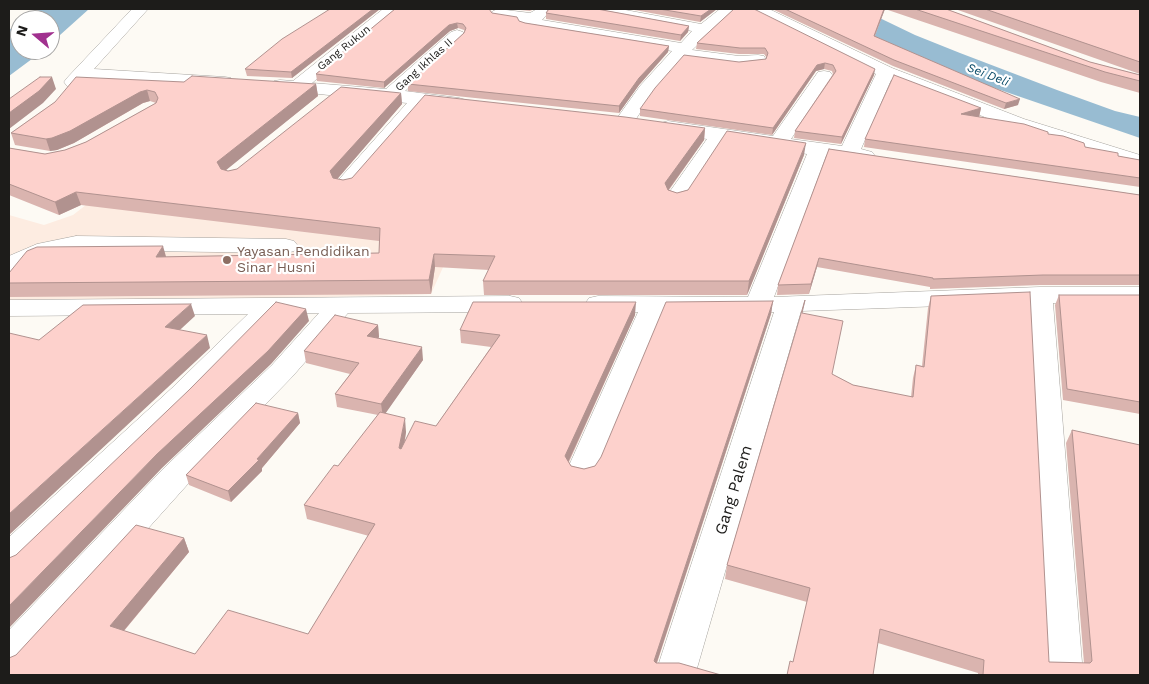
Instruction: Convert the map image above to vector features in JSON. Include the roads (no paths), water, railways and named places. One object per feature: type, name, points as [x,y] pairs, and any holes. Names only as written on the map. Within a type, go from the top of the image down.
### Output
[{"type":"street","points":[[63,94],[140,9]]},
{"type":"street","name":"Gang Rukun","points":[[297,86],[392,9]]},
{"type":"street","points":[[498,14],[530,18],[548,9]]},
{"type":"street","points":[[641,124],[646,90],[682,50],[729,9]]},
{"type":"street","points":[[758,9],[886,72],[1017,123],[1140,162]]},
{"type":"street","points":[[603,10],[704,29]]},
{"type":"street","points":[[530,18],[526,22],[739,61],[758,60]]},
{"type":"street","name":"Gang Ikhlas II","points":[[390,95],[458,35]]},
{"type":"street","points":[[849,153],[886,72]]},
{"type":"street","points":[[82,73],[297,86],[478,106]]},
{"type":"street","points":[[779,142],[824,76]]},
{"type":"street","points":[[321,106],[338,90]]},
{"type":"street","points":[[345,185],[420,100]]},
{"type":"street","points":[[605,119],[779,142],[888,159]]},
{"type":"street","points":[[677,197],[720,134]]},
{"type":"street","points":[[758,304],[819,148]]},
{"type":"street","points":[[9,265],[45,249],[76,243],[286,246]]},
{"type":"street","points":[[1040,295],[1063,675]]},
{"type":"street","points":[[577,304],[790,304],[1040,295],[1140,295]]},
{"type":"street","points":[[9,308],[538,304]]},
{"type":"street","points":[[583,470],[655,304]]},
{"type":"street","name":"Gang Palem","points":[[675,675],[790,304]]},
{"type":"street","points":[[9,558],[182,395],[272,305]]},
{"type":"street","points":[[9,656],[175,477],[282,371],[341,305]]},
{"type":"water","points":[[89,9],[60,35],[60,10],[38,10]]},
{"type":"water","name":"Sei Deli","points":[[861,9],[915,35],[960,53],[1115,111],[1140,117],[1140,138],[980,83],[838,22]]},
{"type":"water","points":[[9,30],[10,60],[31,60],[9,76]]},
{"type":"place","name":"Yayasan Pendidikan Sinar Husni","points":[[227,260]]}]
